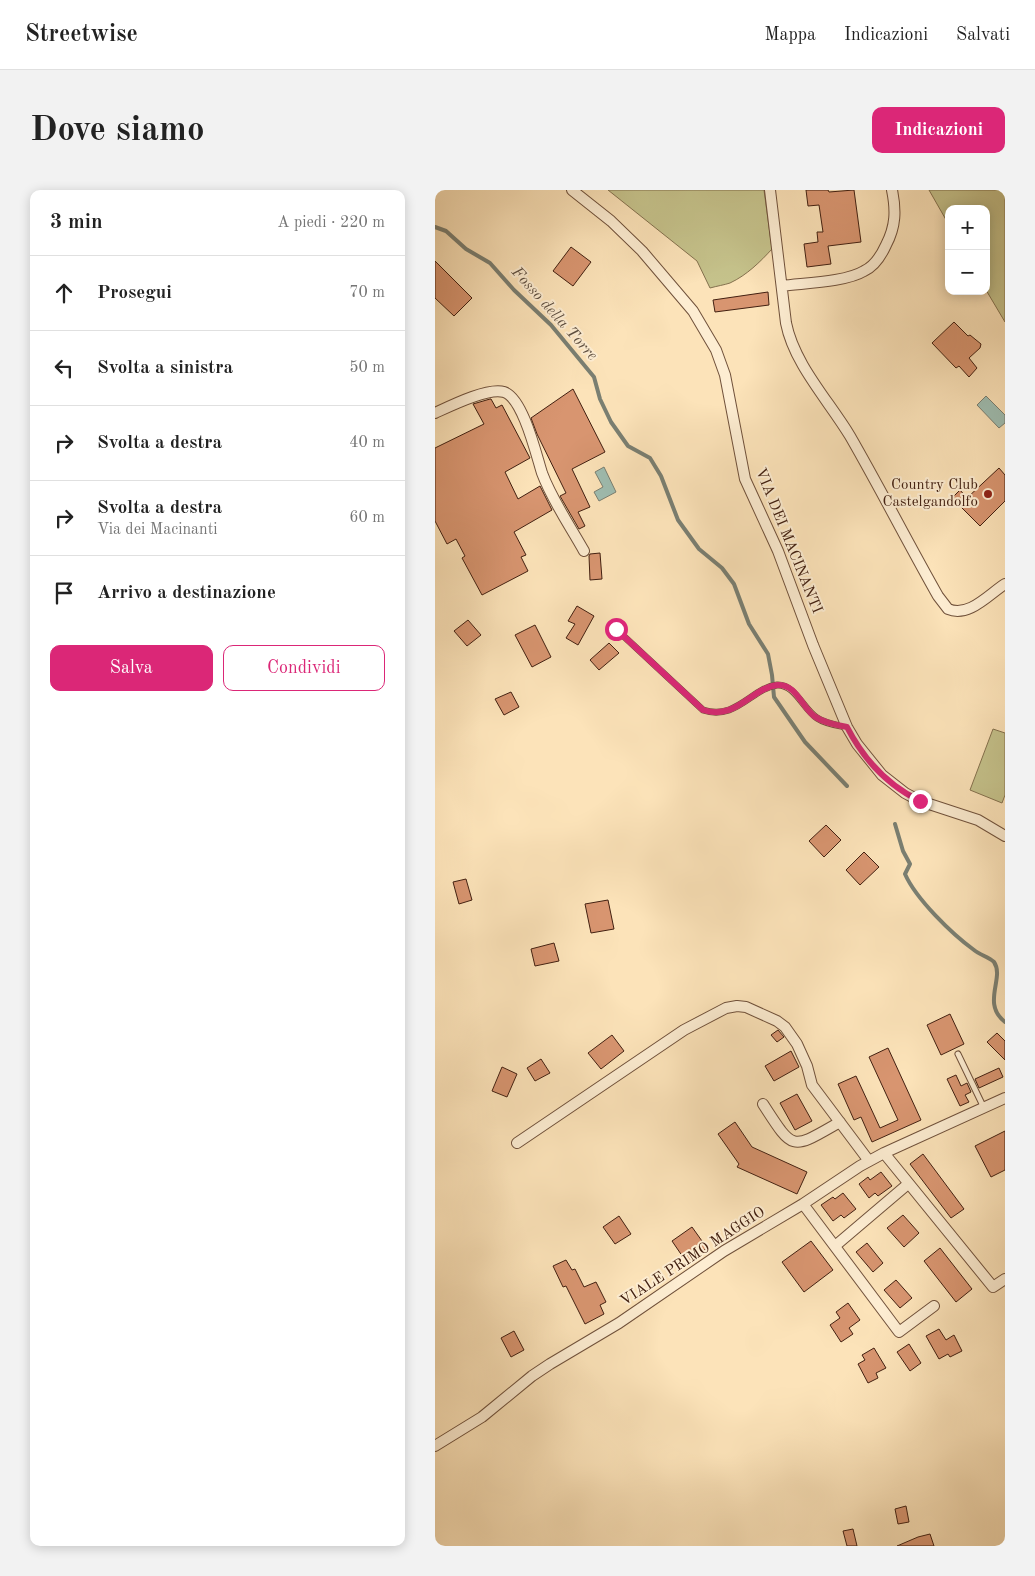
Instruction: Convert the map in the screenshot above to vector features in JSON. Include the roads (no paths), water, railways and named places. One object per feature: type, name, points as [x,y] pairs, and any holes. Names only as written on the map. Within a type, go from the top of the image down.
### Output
[{"type":"street","name":"VIA DEI MACINANTI","points":[[571,190],[611,221],[642,251],[689,307],[717,350],[725,374],[745,479],[778,551],[847,727],[857,744],[871,764],[898,789],[920,801],[978,820],[1005,836]]},
{"type":"street","points":[[770,190],[788,330],[797,353],[849,435],[933,588],[945,606],[952,611],[966,610],[1005,584]]},
{"type":"street","points":[[782,286],[849,277],[869,268],[875,263],[885,249],[894,227],[895,208],[892,190]]},
{"type":"street","points":[[435,413],[490,392],[505,392],[514,398],[529,433],[545,480],[584,551]]},
{"type":"street","points":[[517,1143],[684,1030],[726,1008],[737,1006],[746,1007],[777,1021],[785,1027],[797,1044],[807,1066],[812,1085],[869,1161]]},
{"type":"street","name":"VIALE PRIMO MAGGIO","points":[[435,1446],[482,1417],[549,1364],[619,1323],[724,1251],[803,1204],[869,1161],[1005,1098]]},
{"type":"street","points":[[763,1104],[782,1132],[791,1141],[800,1142],[807,1140],[840,1122]]},
{"type":"street","points":[[884,1153],[993,1287],[1005,1278]]},
{"type":"street","points":[[835,1246],[908,1184]]},
{"type":"street","points":[[803,1204],[899,1332],[934,1306]]},
{"type":"lane","points":[[616,629],[703,710],[713,712],[725,711],[767,688],[783,686],[791,689],[807,710],[820,720],[847,727]]},
{"type":"lane","points":[[958,1054],[984,1108]]},
{"type":"waterway","name":"Fosso della Torre","points":[[435,227],[446,231],[466,249],[490,263],[514,290],[551,325],[594,377],[600,399],[611,422],[628,446],[650,458],[661,476],[678,520],[699,549],[722,568],[734,584],[749,624],[768,654],[774,697],[805,742],[847,786]]},
{"type":"waterway","name":"Fosso della Torre","points":[[895,824],[903,851],[910,864],[905,874],[917,894],[955,935],[976,952],[994,962],[997,968],[995,1007],[998,1015],[1005,1022]]},
{"type":"place","name":"Country Club Castelgandolfo","points":[[988,494]]}]
